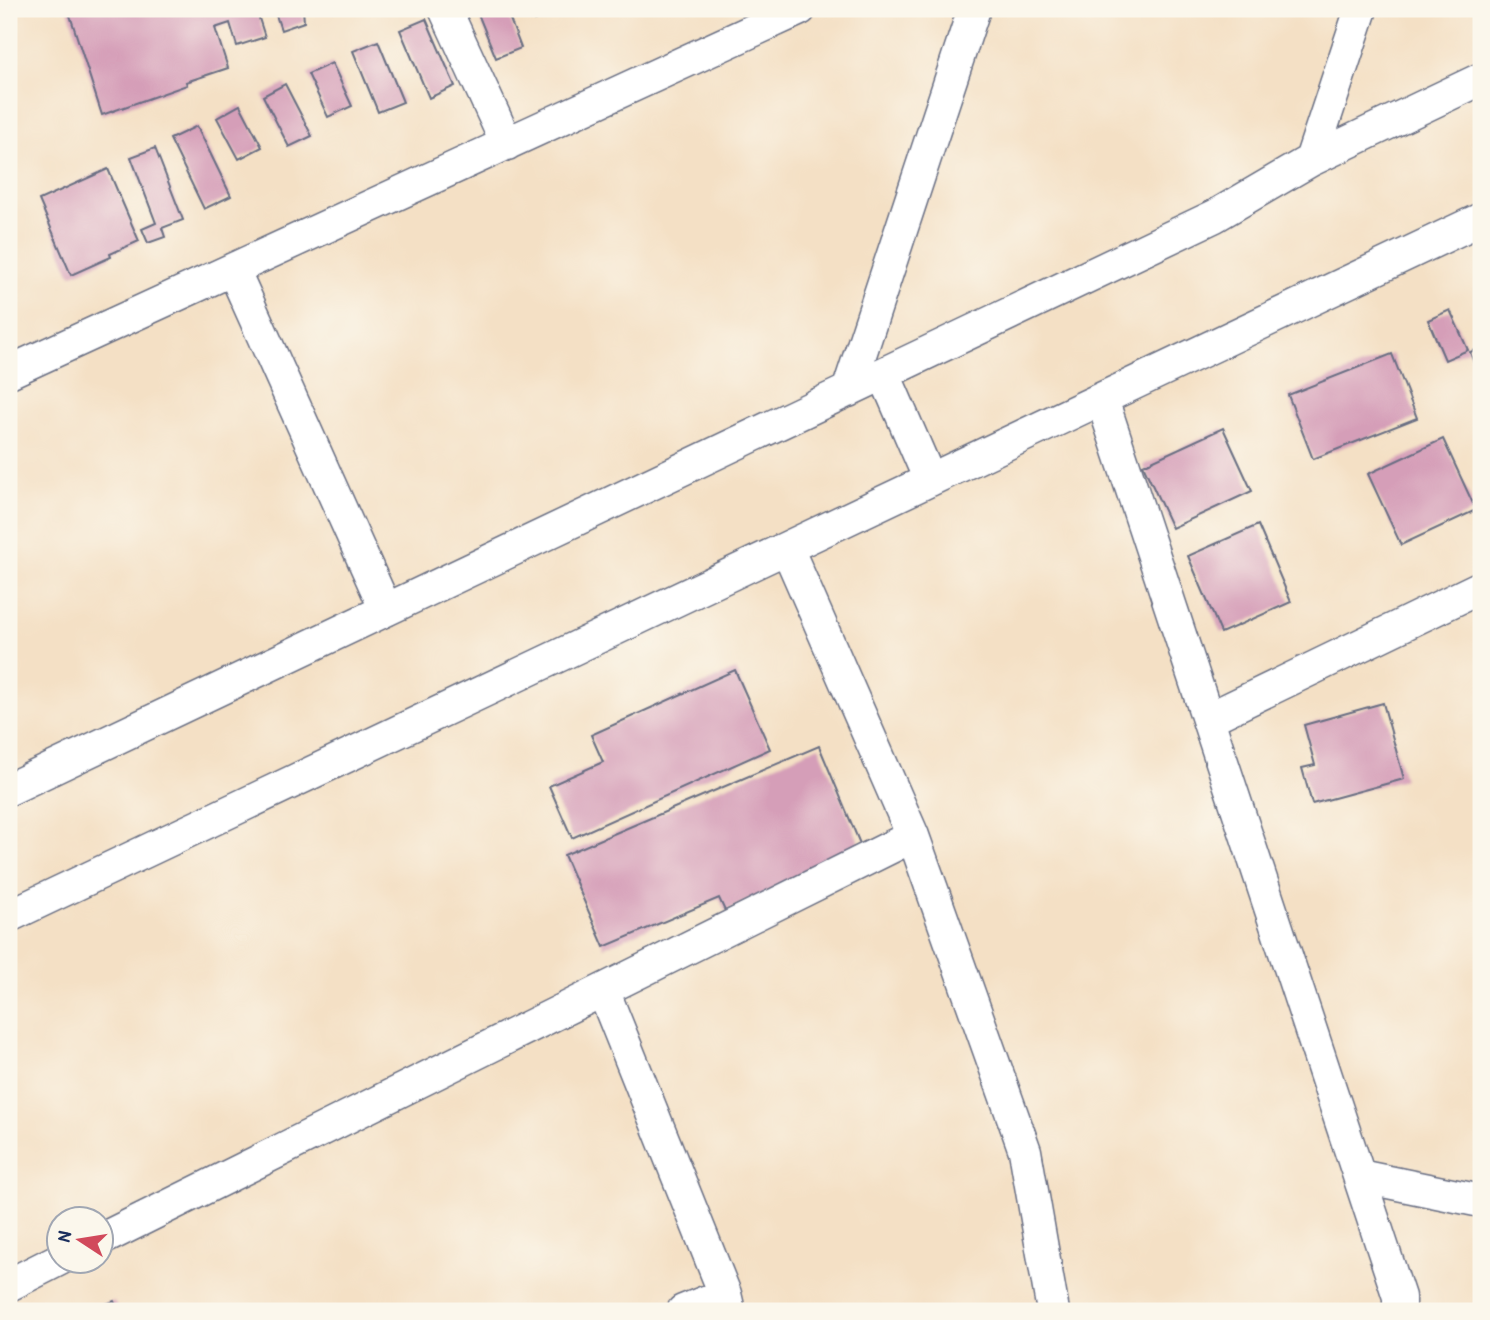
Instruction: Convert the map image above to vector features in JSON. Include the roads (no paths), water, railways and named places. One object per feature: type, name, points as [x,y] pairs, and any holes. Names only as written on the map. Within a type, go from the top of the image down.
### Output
[{"type":"street","points":[[445,9],[507,144]]},
{"type":"street","points":[[9,372],[800,9]]},
{"type":"street","points":[[848,391],[974,9]]},
{"type":"street","points":[[1311,160],[1361,9]]},
{"type":"street","points":[[9,789],[1215,216],[1311,160],[1481,79]]},
{"type":"street","points":[[9,916],[1481,219]]},
{"type":"street","points":[[233,269],[386,610]]},
{"type":"street","points":[[884,374],[930,480]]},
{"type":"street","points":[[1102,399],[1399,1297],[1399,1311]]},
{"type":"street","points":[[786,548],[913,836],[1026,1151],[1053,1311]]},
{"type":"street","points":[[1208,719],[1481,587]]},
{"type":"street","points":[[116,1232],[913,836]]},
{"type":"street","points":[[603,990],[727,1303],[683,1311]]},
{"type":"street","points":[[1359,1176],[1481,1201]]},
{"type":"street","points":[[9,1284],[46,1266]]}]
